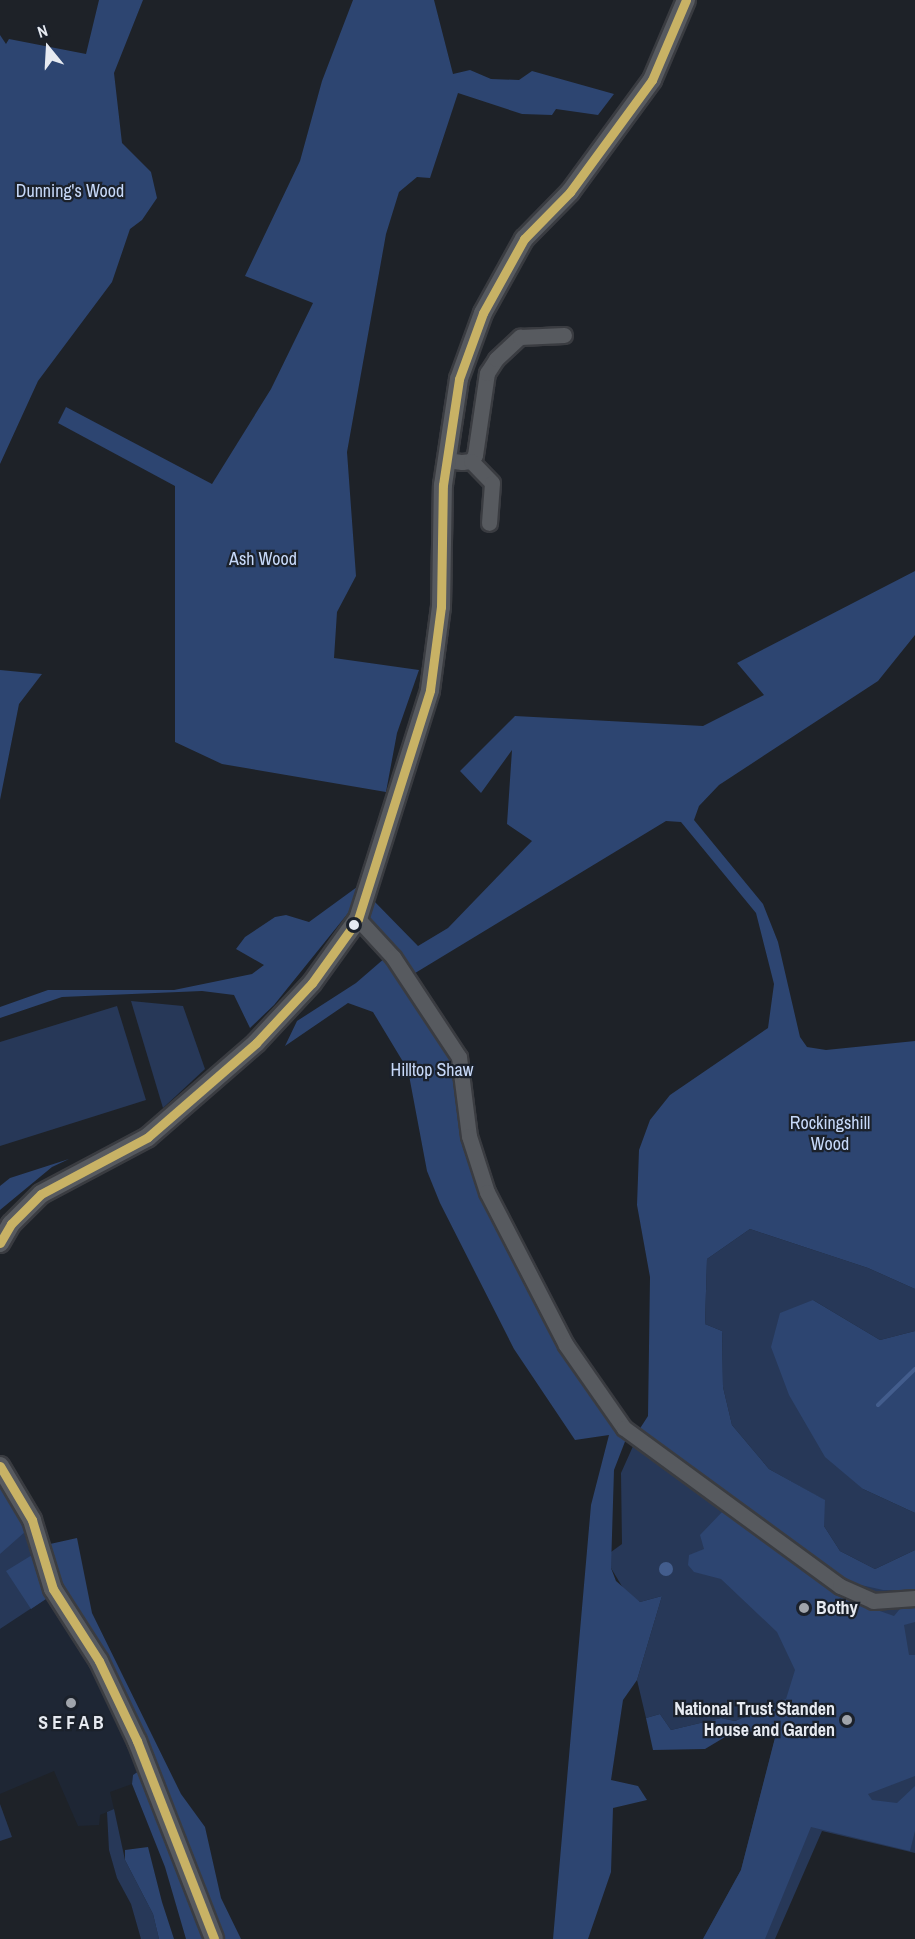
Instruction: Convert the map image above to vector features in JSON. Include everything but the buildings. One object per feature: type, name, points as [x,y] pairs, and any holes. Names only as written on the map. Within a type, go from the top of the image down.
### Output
[{"type":"street","points":[[0,1243],[11,1224],[41,1194],[148,1137],[256,1043],[330,962],[358,919],[430,690],[441,607],[443,485],[459,379],[483,313],[524,239],[570,192],[652,80],[686,0]]},
{"type":"street","points":[[471,461],[487,374],[496,359],[520,337],[564,336]]},
{"type":"street","points":[[447,460],[471,461],[492,483],[489,523]]},
{"type":"street","points":[[358,919],[393,957],[459,1057],[469,1136],[487,1192],[566,1346],[624,1428],[849,1591],[873,1600],[915,1598]]},
{"type":"street","points":[[0,1466],[33,1520],[53,1589],[99,1661],[137,1741],[214,1939]]},
{"type":"shaded area","points":[[131,1001],[183,1006],[205,1069],[163,1108]]},
{"type":"shaded area","points":[[117,1006],[146,1100],[0,1146],[0,1042]]},
{"type":"shaded area","points":[[750,1229],[868,1268],[915,1289],[915,1331],[880,1340],[813,1300],[863,1489],[915,1513],[915,1550],[875,1569],[840,1551],[824,1526],[824,1500],[769,1469],[732,1425],[723,1387],[722,1331],[705,1324],[707,1259]]},
{"type":"shaded area","name":"National Trust Standen House and Garden","points":[[634,1444],[679,1477],[907,1591],[915,1590],[915,1853],[822,1831],[775,1939],[703,1939],[741,1870],[785,1700],[735,1721],[721,1718],[671,1730],[660,1714],[646,1718],[637,1680],[662,1596],[640,1602],[626,1593],[611,1568],[611,1552],[622,1544],[621,1473]]},
{"type":"shaded area","points":[[0,1478],[16,1498],[50,1596],[0,1629]]},
{"type":"shaded area","points":[[663,1562],[669,1562],[673,1569],[669,1576],[663,1576],[659,1572],[659,1566]]},
{"type":"shaded area","points":[[50,1596],[107,1690],[143,1769],[133,1775],[132,1784],[110,1792],[114,1809],[100,1815],[99,1825],[78,1826],[54,1771],[0,1794],[0,1629]]},
{"type":"shaded area","points":[[0,1804],[12,1837],[0,1841]]},
{"type":"shaded area","points":[[114,1809],[125,1860],[153,1914],[159,1939],[141,1939],[131,1904],[117,1878],[109,1850],[107,1812]]},
{"type":"green space","name":"Dunning's Wood","points":[[99,0],[143,0],[114,73],[122,143],[151,172],[157,198],[142,220],[130,229],[112,282],[38,381],[0,464],[0,35],[6,44],[9,39],[86,54]]},
{"type":"green space","name":"Ash Wood","points":[[353,0],[434,0],[453,74],[470,70],[491,79],[519,80],[532,71],[614,94],[598,115],[556,109],[552,115],[522,114],[458,93],[430,178],[417,177],[399,192],[386,234],[347,452],[356,576],[337,612],[334,658],[419,670],[397,733],[386,792],[222,764],[175,742],[175,486],[58,423],[66,407],[212,484],[271,389],[313,303],[245,276],[300,161],[322,81]]},
{"type":"green space","points":[[915,571],[915,635],[878,681],[719,785],[699,806],[694,820],[763,904],[778,942],[800,1037],[807,1047],[826,1050],[915,1041],[915,1289],[868,1268],[750,1229],[707,1259],[705,1324],[722,1331],[723,1387],[732,1425],[769,1469],[825,1500],[824,1526],[840,1551],[875,1569],[915,1550],[915,1590],[883,1590],[843,1581],[639,1430],[648,1416],[650,1277],[637,1205],[639,1150],[650,1120],[670,1095],[768,1028],[774,984],[756,913],[681,822],[666,821],[402,981],[453,1056],[463,1148],[481,1195],[559,1347],[616,1430],[626,1439],[614,1470],[611,1568],[616,1581],[640,1602],[662,1596],[637,1680],[623,1700],[611,1780],[638,1786],[647,1800],[613,1808],[611,1872],[588,1939],[553,1939],[591,1505],[609,1435],[575,1440],[514,1349],[440,1203],[427,1171],[408,1070],[373,1012],[348,1003],[285,1046],[297,1021],[356,983],[393,951],[366,921],[374,901],[418,946],[448,928],[532,841],[507,824],[512,750],[481,793],[460,771],[515,716],[703,726],[764,695],[737,663]]},
{"type":"green space","points":[[0,670],[42,674],[19,704],[0,800]]},
{"type":"green space","points":[[357,887],[349,912],[274,1005],[250,1028],[234,995],[202,991],[62,997],[0,1018],[0,1007],[48,990],[174,990],[252,974],[264,965],[236,949],[245,937],[275,917],[286,915],[309,922]]},
{"type":"green space","points":[[69,1159],[52,1167],[0,1210],[0,1186],[10,1178]]},
{"type":"green space","points":[[813,1300],[880,1340],[915,1331],[915,1513],[863,1489],[825,1457],[789,1395],[771,1347],[780,1313]]},
{"type":"green space","points":[[0,1478],[16,1498],[26,1531],[0,1554]]},
{"type":"green space","name":"National Trust Standen House and Garden","points":[[724,1510],[857,1603],[894,1616],[904,1604],[915,1600],[915,1622],[904,1625],[909,1655],[915,1655],[915,1776],[868,1794],[872,1800],[897,1803],[915,1786],[915,1831],[910,1851],[811,1827],[765,1939],[703,1939],[741,1870],[778,1726],[725,1737],[705,1749],[653,1750],[646,1718],[660,1714],[671,1730],[721,1718],[735,1721],[786,1699],[795,1670],[777,1632],[721,1579],[694,1572],[688,1565],[689,1555],[704,1549],[700,1535]]},
{"type":"green space","points":[[77,1538],[92,1613],[181,1794],[205,1827],[221,1898],[241,1939],[186,1939],[165,1867],[132,1784],[133,1775],[142,1769],[107,1690],[49,1597],[31,1609],[6,1571],[50,1544]]},
{"type":"green space","points":[[148,1847],[174,1939],[159,1939],[153,1914],[125,1860],[125,1850]]},
{"type":"waterway","points":[[878,1405],[915,1369]]},
{"type":"transit line","points":[[0,1243],[11,1224],[41,1194],[148,1137],[256,1043],[312,983],[358,919],[430,690],[441,607],[443,485],[459,379],[483,313],[524,239],[570,192],[652,80],[686,0]]},
{"type":"transit line","points":[[0,1466],[32,1520],[53,1589],[99,1661],[137,1741],[214,1939]]},
{"type":"place","name":"Bothy","points":[[804,1608]]},
{"type":"place","name":"S E F A B","points":[[71,1703]]},
{"type":"place","name":"National Trust Standen House and Garden","points":[[847,1720]]},
{"type":"park label","name":"Hilltop Shaw","points":[[432,1070]]},
{"type":"park label","name":"Rockingshill Wood","points":[[830,1134]]}]
